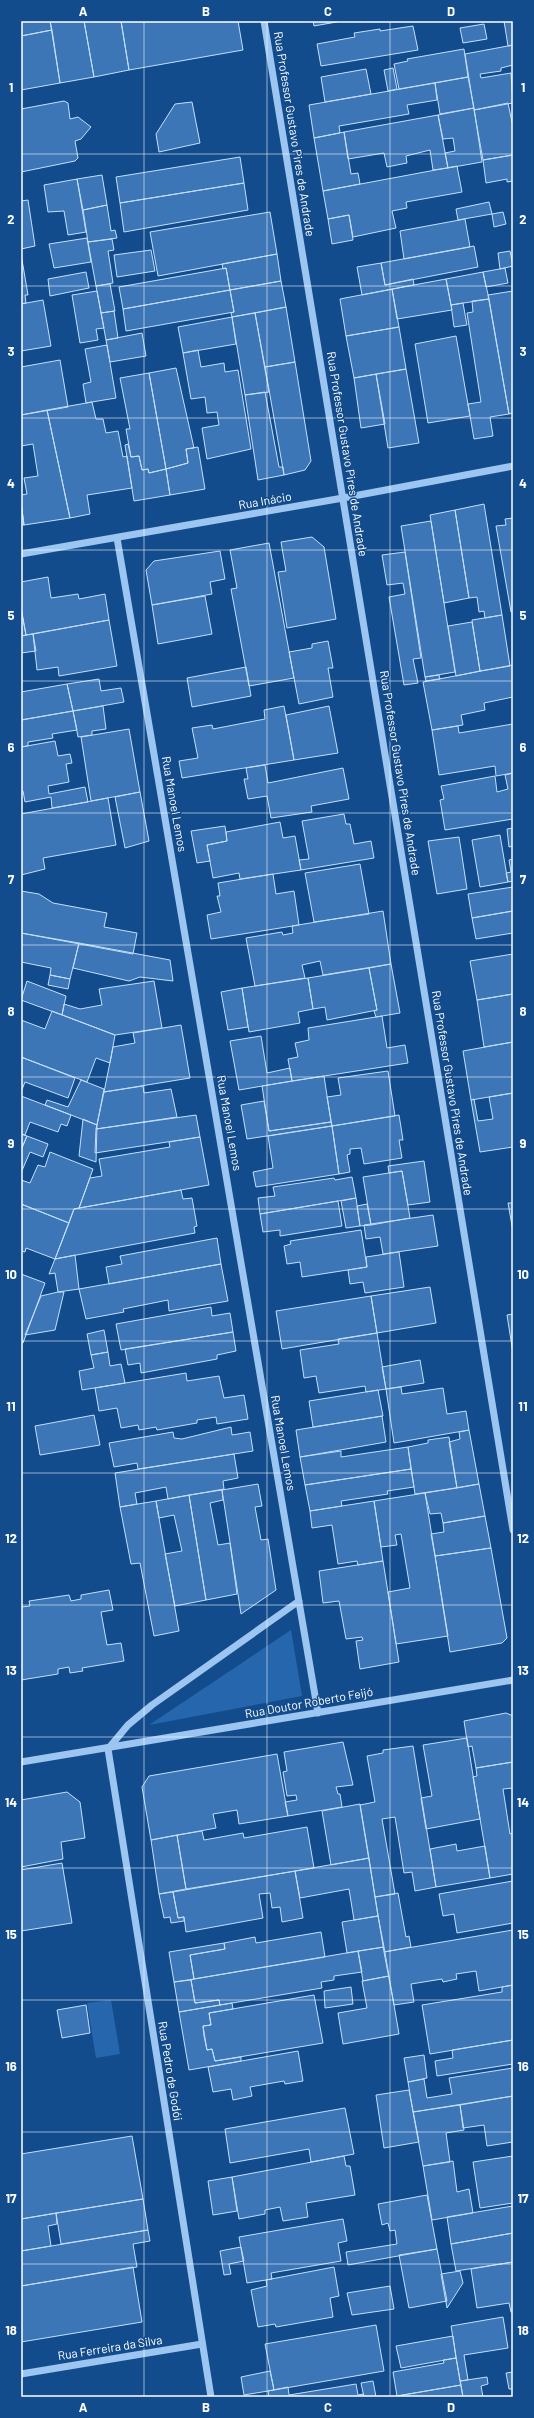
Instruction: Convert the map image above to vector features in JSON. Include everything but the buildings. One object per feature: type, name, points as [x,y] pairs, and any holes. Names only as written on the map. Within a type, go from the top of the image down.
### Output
[{"type":"street","name":"Rua Professor Gustavo Pires de Andrade","points":[[264,21],[513,1530]]},
{"type":"street","name":"Rua Inácio","points":[[21,554],[343,498],[513,466]]},
{"type":"street","name":"Rua Manoel Lemos","points":[[118,538],[318,1713]]},
{"type":"street","points":[[108,1749],[128,1725],[152,1705],[299,1601]]},
{"type":"street","name":"Rua Doutor Roberto Feijó","points":[[21,1762],[108,1749],[513,1680]]},
{"type":"street","name":"Rua Pedro de Godói","points":[[108,1749],[210,2397]]},
{"type":"street","name":"Rua Ferreira da Silva","points":[[21,2374],[202,2344]]},
{"type":"shaded area","points":[[291,1630],[302,1696],[149,1725]]},
{"type":"shaded area","points":[[111,2000],[120,2054],[96,2058],[87,2003]]}]
